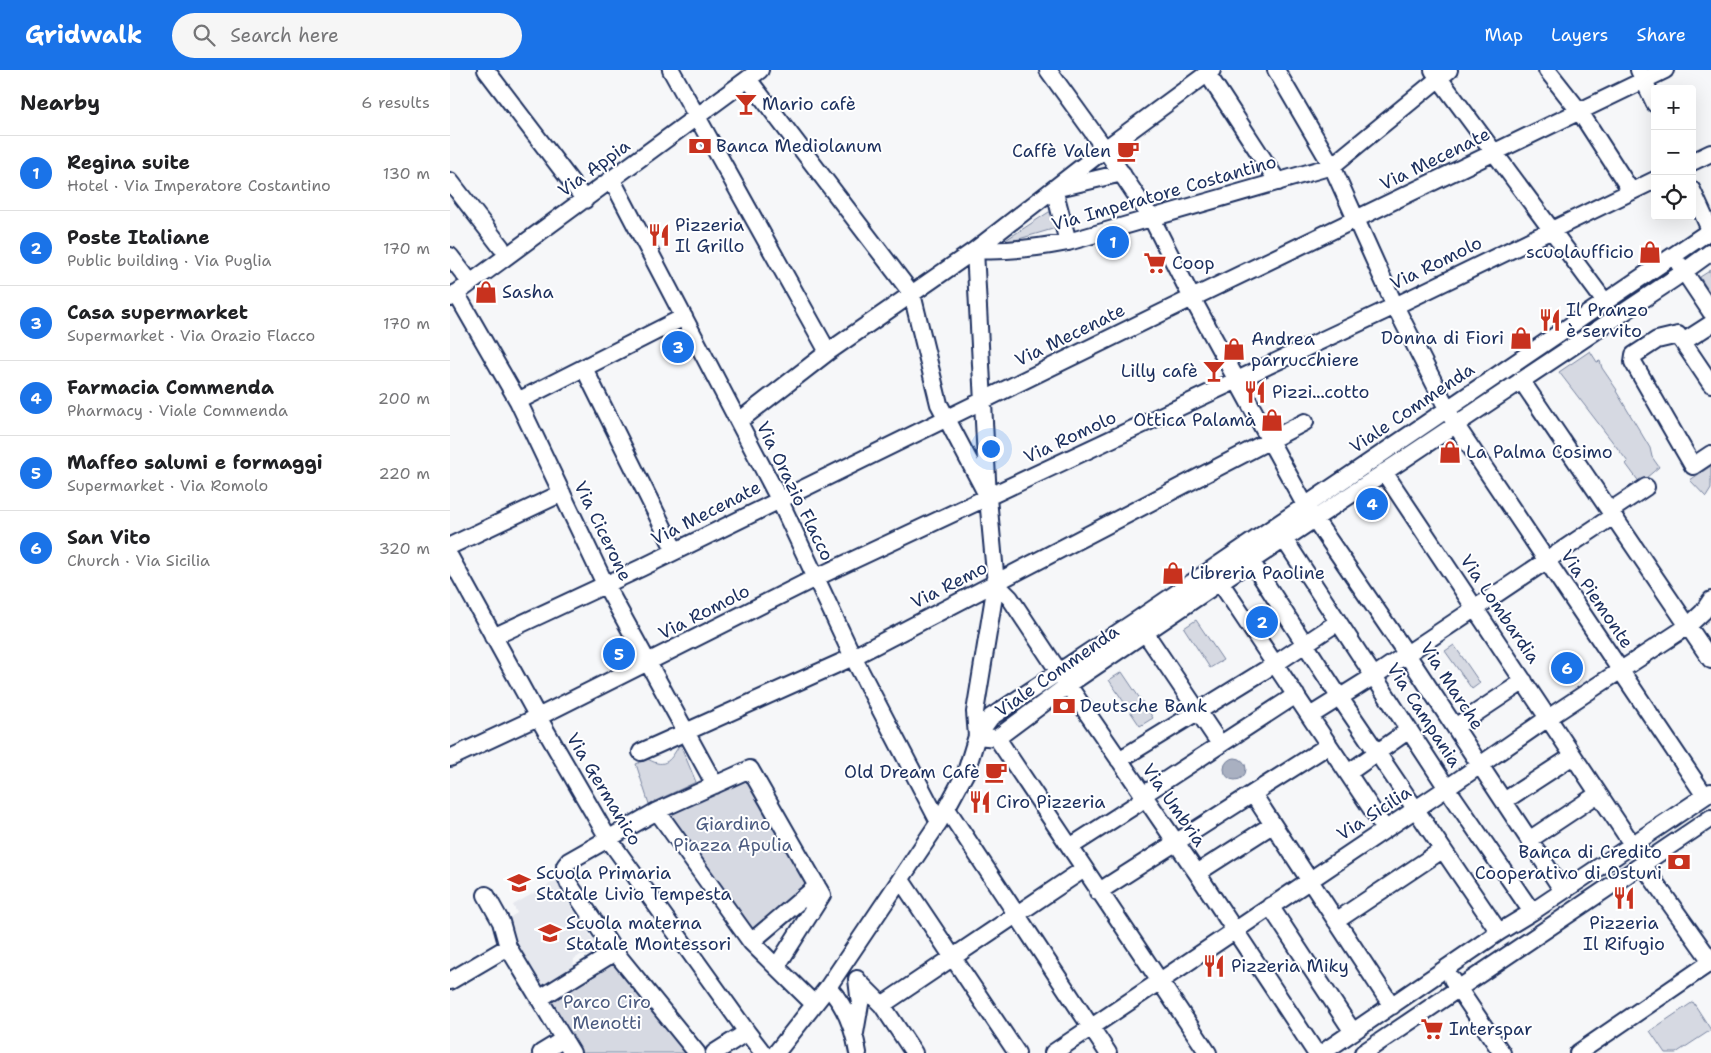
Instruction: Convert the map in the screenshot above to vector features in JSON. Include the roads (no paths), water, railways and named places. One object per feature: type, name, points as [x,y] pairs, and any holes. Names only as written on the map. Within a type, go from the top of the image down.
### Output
[{"type":"street","points":[[486,70],[585,200]]},
{"type":"street","points":[[671,70],[828,352]]},
{"type":"street","name":"Via Marche","points":[[1048,70],[1122,173],[1152,219],[1192,298],[1305,505],[1406,653],[1563,891]]},
{"type":"street","name":"Via Piemonte","points":[[1276,70],[1332,166],[1395,306],[1455,424],[1620,670],[1708,794]]},
{"type":"street","points":[[1547,70],[1580,112],[1631,191]]},
{"type":"street","name":"Via Mecenate","points":[[493,637],[675,551],[1192,298],[1580,112],[1641,75],[1665,70]]},
{"type":"street","points":[[739,421],[828,352],[975,250],[1105,149],[1210,72],[1278,182]]},
{"type":"street","points":[[1440,73],[1494,153],[1605,302]]},
{"type":"street","name":"Via Imperatore Costantino","points":[[975,250],[998,252],[1068,242],[1332,166],[1440,73]]},
{"type":"street","points":[[754,75],[912,294],[939,404],[988,498]]},
{"type":"street","name":"Via Appia","points":[[453,296],[754,75]]},
{"type":"street","points":[[1641,75],[1651,96]]},
{"type":"street","points":[[1696,160],[1711,153]]},
{"type":"street","points":[[1054,189],[1122,173]]},
{"type":"street","name":"Via Orazio Flacco","points":[[612,180],[779,499],[852,656],[943,815],[1016,914],[1108,1053]]},
{"type":"street","points":[[450,181],[501,246]]},
{"type":"street","name":"Via Romolo","points":[[450,758],[648,663],[815,578],[1395,306],[1651,182]]},
{"type":"street","points":[[1054,189],[1068,242]]},
{"type":"street","points":[[1696,199],[1711,231]]},
{"type":"street","name":"Viale Commenda","points":[[977,736],[991,717],[1064,679],[1216,576],[1305,505],[1711,231]]},
{"type":"street","points":[[776,1053],[828,987],[943,815],[966,772],[977,736],[975,712],[996,584],[988,498],[975,250]]},
{"type":"street","name":"Viale Commenda","points":[[1216,576],[1252,561],[1684,272],[1711,252]]},
{"type":"street","points":[[450,256],[470,282]]},
{"type":"street","points":[[1673,256],[1711,312]]},
{"type":"street","name":"Via Cicerone","points":[[453,296],[518,401],[605,584],[714,785]]},
{"type":"street","points":[[518,401],[684,317]]},
{"type":"street","points":[[1683,342],[1711,324]]},
{"type":"street","points":[[1711,384],[1678,335],[1658,340],[1634,355],[1634,362],[1693,466],[1711,454]]},
{"type":"street","points":[[584,368],[675,551]]},
{"type":"street","points":[[1521,380],[1711,660]]},
{"type":"street","name":"Via Remo","points":[[640,752],[852,656],[996,584],[1305,422]]},
{"type":"street","name":"Via Lombardia","points":[[1384,472],[1632,844]]},
{"type":"street","points":[[1310,716],[1374,676],[1547,561],[1646,488]]},
{"type":"street","points":[[450,546],[562,493]]},
{"type":"street","name":"Via Campania","points":[[1284,539],[1409,730],[1532,912]]},
{"type":"street","name":"Via Germanico","points":[[450,558],[608,838],[763,1053]]},
{"type":"street","points":[[1252,561],[1340,698],[1498,932]]},
{"type":"street","points":[[1216,576],[1385,829]]},
{"type":"street","name":"Via Umbria","points":[[996,584],[1010,598],[1197,873],[1316,1053]]},
{"type":"street","name":"Via Sicilia","points":[[1053,1053],[1308,880],[1448,788],[1548,718],[1688,626],[1703,612],[1711,600]]},
{"type":"street","points":[[1119,760],[1275,664],[1338,622]]},
{"type":"street","points":[[1141,627],[1220,744]]},
{"type":"street","name":"Viale Commenda","points":[[977,736],[997,738],[1064,679]]},
{"type":"street","points":[[1455,727],[1524,682]]},
{"type":"street","points":[[1070,847],[1137,804],[1143,795],[1296,696]]},
{"type":"street","points":[[1348,773],[1409,730]]},
{"type":"street","points":[[997,738],[1098,892],[1208,1053]]},
{"type":"street","points":[[1098,892],[1329,745]]},
{"type":"street","points":[[1504,801],[1573,756]]},
{"type":"street","points":[[697,1053],[615,952],[569,884],[565,874],[565,866],[569,861],[658,811],[750,769],[822,894],[777,966]]},
{"type":"street","points":[[1253,794],[1392,1006]]},
{"type":"street","points":[[1529,840],[1598,794]]},
{"type":"street","points":[[1322,1053],[1498,932],[1532,912],[1708,794]]},
{"type":"street","points":[[658,811],[751,942],[814,1004]]},
{"type":"street","points":[[1363,1053],[1711,818]]},
{"type":"street","points":[[1669,819],[1681,838]]},
{"type":"street","points":[[1197,873],[1272,824]]},
{"type":"street","points":[[1336,921],[1442,850]]},
{"type":"street","points":[[1578,1053],[1711,962],[1642,864]]},
{"type":"street","points":[[882,1005],[1084,869]]},
{"type":"street","points":[[901,880],[1017,1053]]},
{"type":"street","points":[[751,942],[817,886]]},
{"type":"street","points":[[486,895],[501,922],[508,947],[568,1046],[541,1053]]},
{"type":"street","points":[[1270,906],[1353,1032]]},
{"type":"street","points":[[450,981],[508,947]]},
{"type":"street","points":[[539,999],[615,952]]},
{"type":"street","points":[[848,958],[858,982],[860,1004],[855,1046]]},
{"type":"street","points":[[1445,969],[1502,1053]]},
{"type":"street","points":[[858,982],[882,1005],[914,1053]]},
{"type":"street","points":[[828,987],[840,1000],[855,1046]]},
{"type":"street","points":[[714,1053],[747,1032]]},
{"type":"water","points":[[1235,758],[1243,761],[1246,769],[1243,777],[1235,780],[1227,777],[1224,769],[1227,761]]},
{"type":"place","name":"Mario cafè","points":[[746,104]]},
{"type":"place","name":"Banca Mediolanum","points":[[700,146]]},
{"type":"place","name":"Caffè Valen","points":[[1128,151]]},
{"type":"place","name":"Pizzeria Il Grillo","points":[[659,235]]},
{"type":"place","name":"Regina suite","points":[[1113,242]]},
{"type":"place","name":"scuolaufficio","points":[[1650,252]]},
{"type":"place","name":"Coop","points":[[1155,263]]},
{"type":"place","name":"Sasha","points":[[486,292]]},
{"type":"place","name":"Il Pranzo è servito","points":[[1550,320]]},
{"type":"place","name":"Donna di Fiori","points":[[1521,338]]},
{"type":"place","name":"Casa supermarket","points":[[678,347]]},
{"type":"place","name":"Andrea parrucchiere","points":[[1234,349]]},
{"type":"place","name":"Lilly cafè","points":[[1214,371]]},
{"type":"place","name":"Pizzi...cotto","points":[[1255,392]]},
{"type":"place","name":"Ottica Palamà","points":[[1272,420]]},
{"type":"place","name":"La Palma Cosimo","points":[[1450,452]]},
{"type":"place","name":"Farmacia Commenda","points":[[1372,504]]},
{"type":"place","name":"Libreria Paoline","points":[[1173,573]]},
{"type":"place","name":"Poste Italiane","points":[[1262,622]]},
{"type":"place","name":"Maffeo salumi e formaggi","points":[[619,654]]},
{"type":"place","name":"San Vito","points":[[1567,668]]},
{"type":"place","name":"Deutsche Bank","points":[[1064,706]]},
{"type":"place","name":"Old Dream Cafè","points":[[996,772]]},
{"type":"place","name":"Ciro Pizzeria","points":[[980,802]]},
{"type":"place","name":"Banca di Credito Cooperativo di Ostuni","points":[[1679,862]]},
{"type":"place","name":"Scuola Primaria Statale Livio Tempesta","points":[[519,883]]},
{"type":"place","name":"Pizzeria Il Rifugio","points":[[1624,898]]},
{"type":"place","name":"Scuola materna Statale Montessori","points":[[550,933]]},
{"type":"place","name":"Pizzeria Miky","points":[[1214,966]]},
{"type":"place","name":"Interspar","points":[[1432,1029]]},
{"type":"park label","name":"Giardino Piazza Apulia","points":[[733,834]]},
{"type":"park label","name":"Parco Ciro Menotti","points":[[607,1012]]}]
